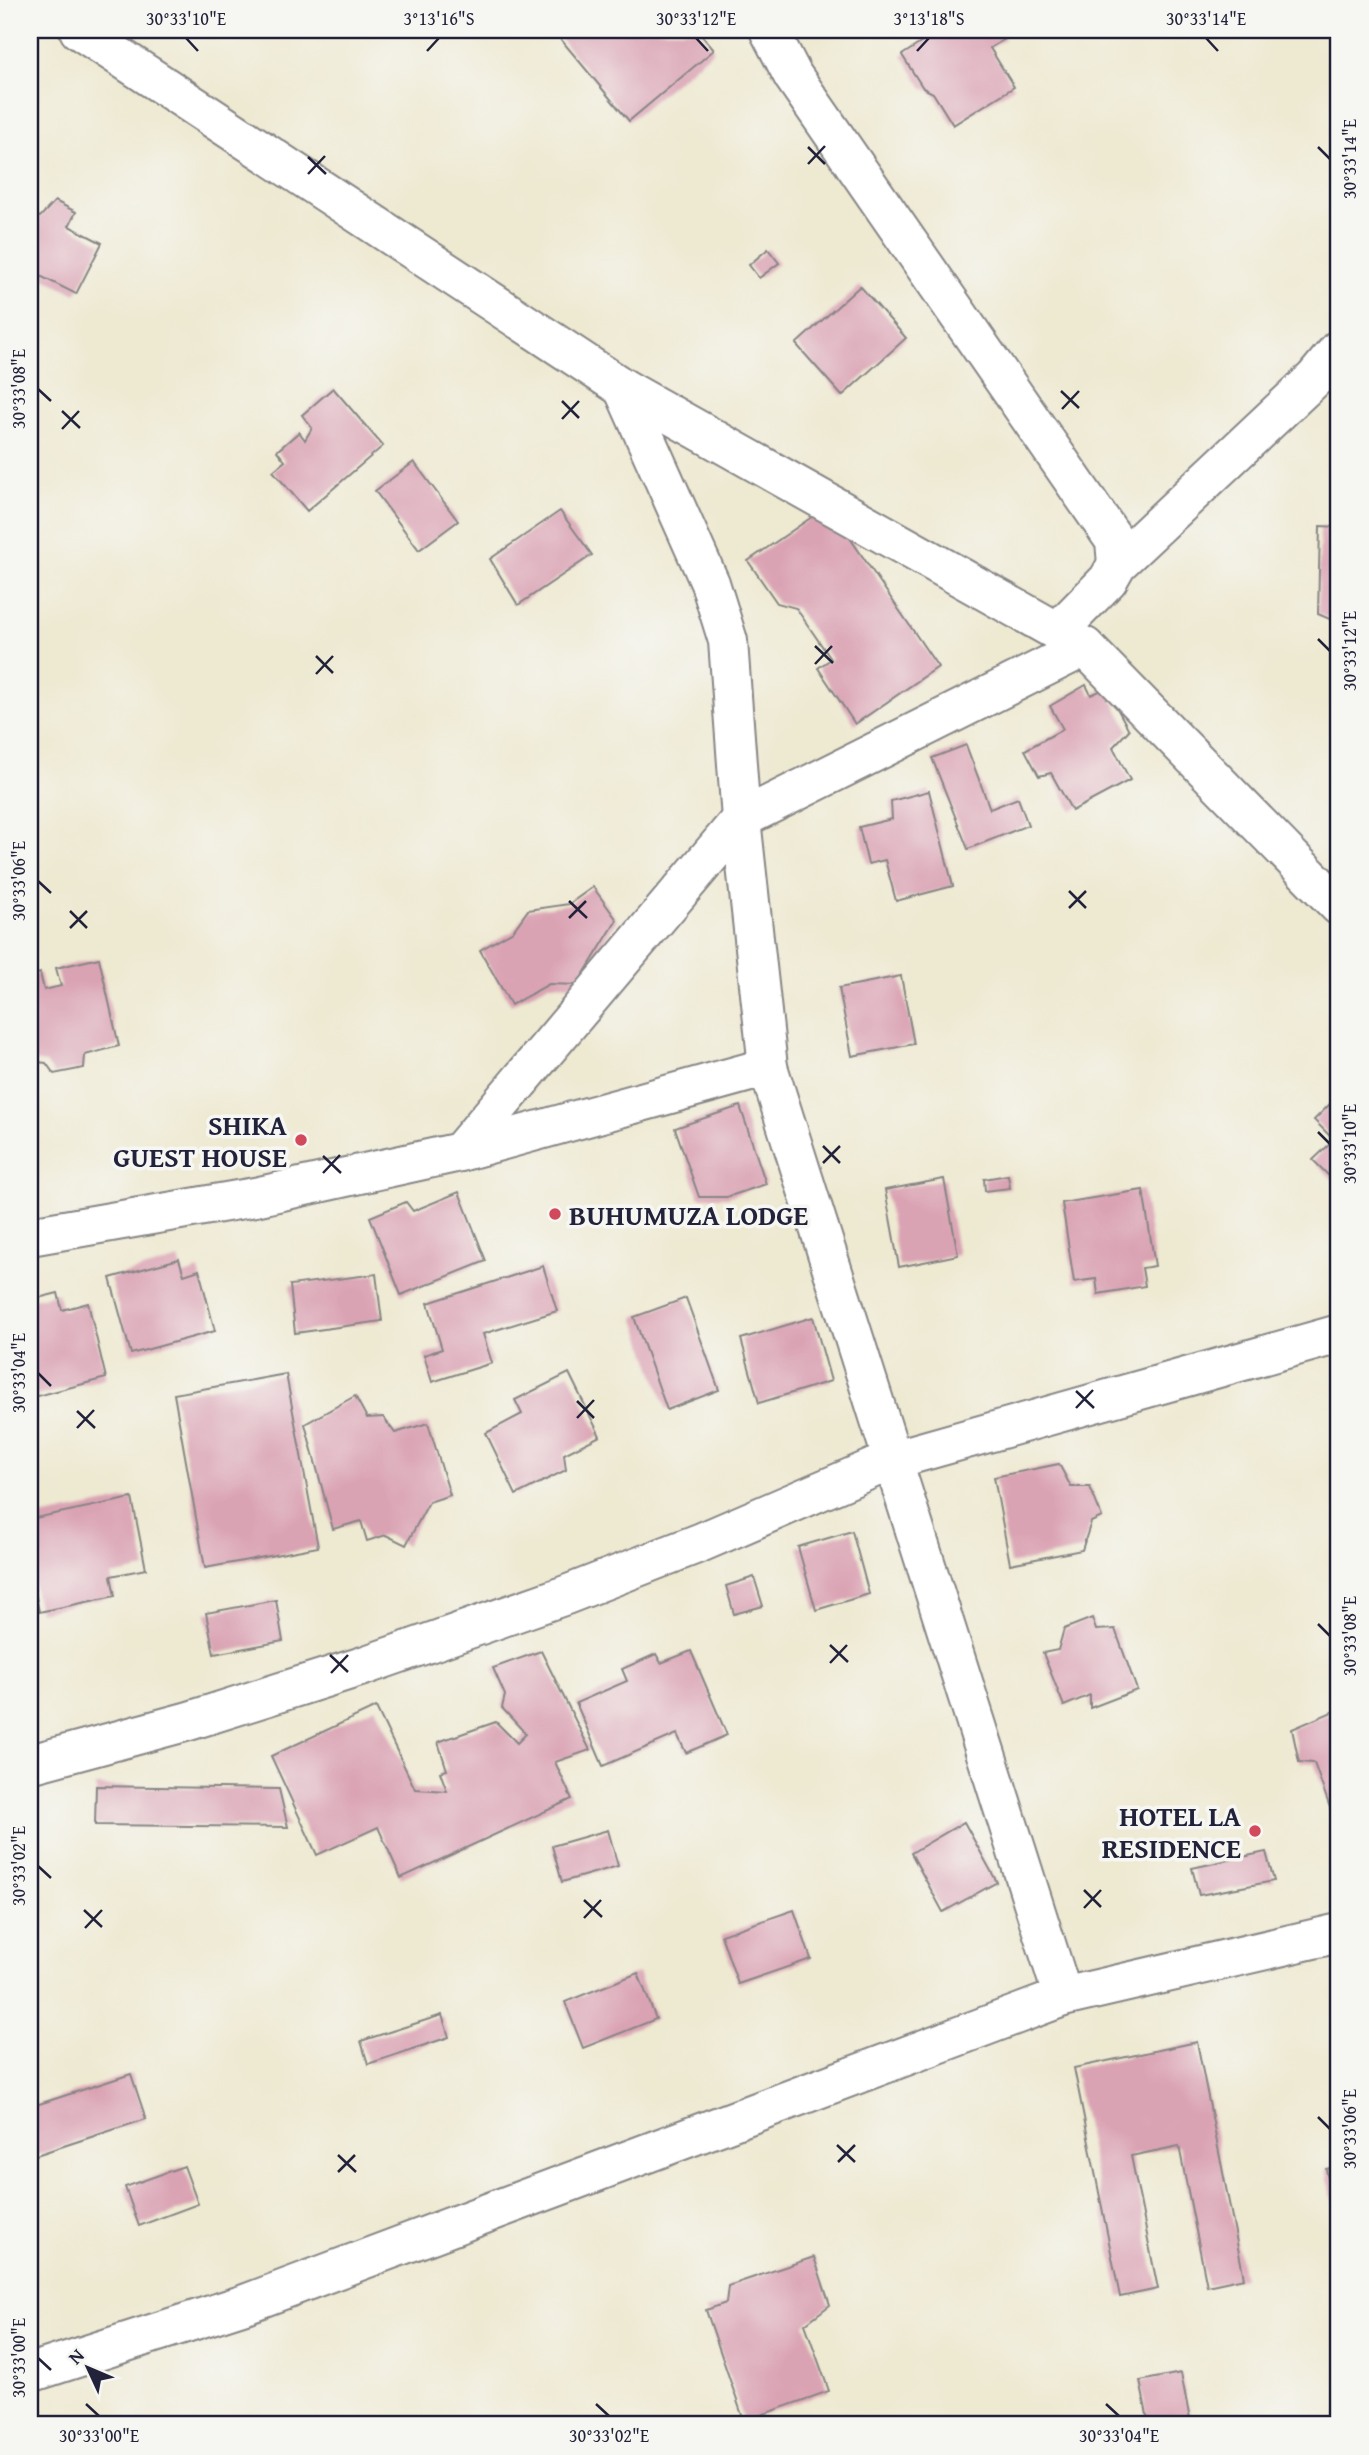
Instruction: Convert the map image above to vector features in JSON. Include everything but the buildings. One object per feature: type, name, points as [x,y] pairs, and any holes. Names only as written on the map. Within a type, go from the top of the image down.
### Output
[{"type":"street","points":[[79,30],[622,388],[1071,639],[1339,906]]},
{"type":"street","points":[[769,30],[793,76],[1115,541],[1117,564]]},
{"type":"street","points":[[460,1153],[741,818],[1071,639],[1117,564],[1337,356]]},
{"type":"street","points":[[622,388],[710,583],[728,641],[741,818],[768,1067],[1063,1997]]},
{"type":"street","points":[[30,1236],[255,1197],[460,1153],[768,1067]]},
{"type":"street","points":[[30,1763],[189,1721],[388,1657],[566,1595],[702,1542],[892,1460],[1339,1334]]},
{"type":"street","points":[[30,2373],[245,2304],[1063,1997],[1339,1933]]},
{"type":"place","name":"SHIKA GUEST HOUSE","points":[[301,1140]]},
{"type":"place","name":"BUHUMUZA LODGE","points":[[555,1214]]},
{"type":"place","name":"HOTEL LA RESIDENCE","points":[[1255,1831]]}]
